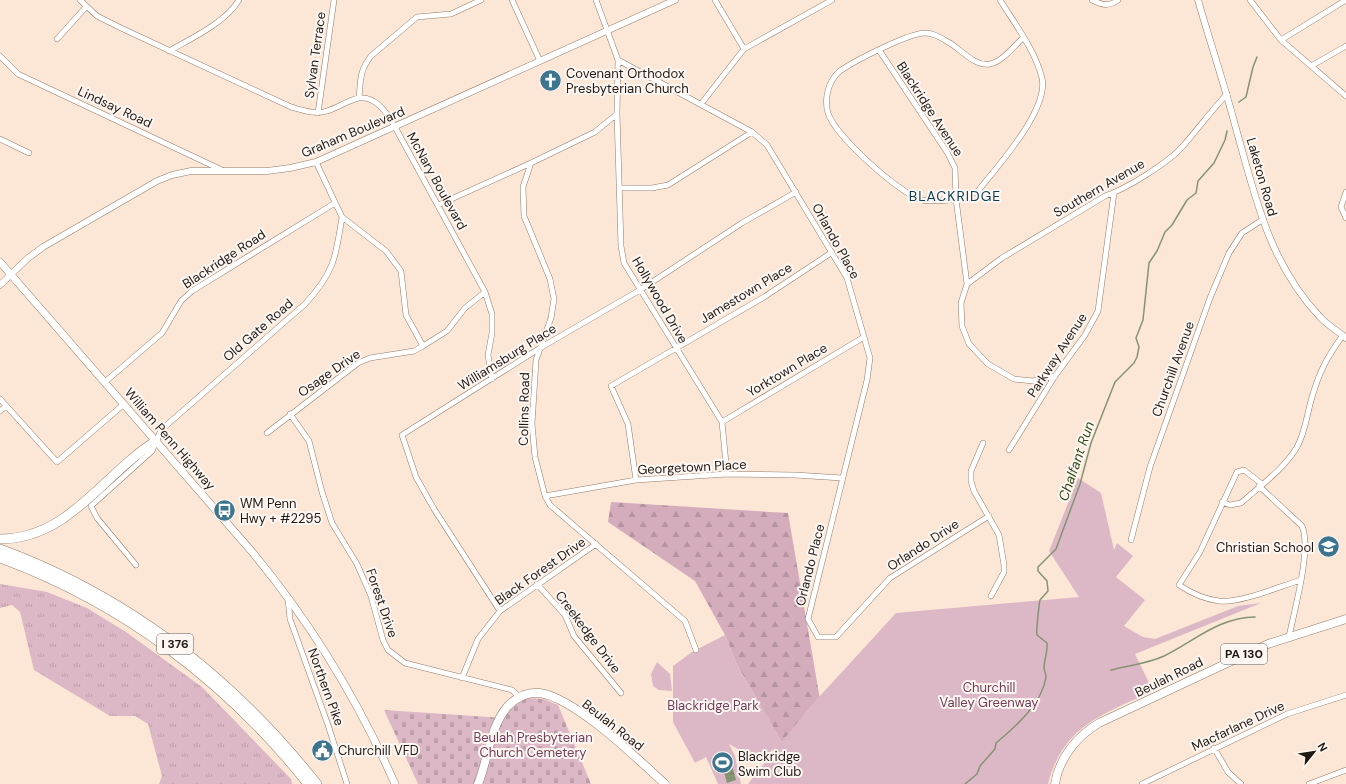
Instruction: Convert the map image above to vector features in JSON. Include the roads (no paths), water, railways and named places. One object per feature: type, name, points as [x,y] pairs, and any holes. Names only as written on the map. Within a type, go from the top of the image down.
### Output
[{"type":"highway","points":[[0,539],[28,536],[52,526],[69,515],[156,441]]},
{"type":"highway","name":"I 376","points":[[0,549],[54,572],[101,596],[135,616],[178,646],[214,675],[257,715],[317,784]]},
{"type":"highway","name":"I 376","points":[[0,558],[45,576],[97,602],[131,622],[179,655],[247,715],[308,784]]},
{"type":"main road","name":"William Penn Highway","points":[[0,262],[156,441],[252,553],[288,598],[319,642],[355,702],[395,784]]},
{"type":"main road","name":"Beulah Road","points":[[1055,784],[1062,764],[1072,746],[1087,730],[1242,655],[1289,637],[1346,618]]},
{"type":"main road","name":"Beulah Road","points":[[519,697],[540,693],[564,702],[602,728],[665,784]]},
{"type":"main road","points":[[478,784],[498,723],[507,708],[519,697]]},
{"type":"street","points":[[170,51],[221,20],[230,13],[239,0]]},
{"type":"street","name":"Sylvan Terrace","points":[[318,113],[334,0]]},
{"type":"street","points":[[81,1],[97,16],[170,51],[291,107],[318,113],[327,111],[359,98],[361,70],[365,64],[371,56],[417,17],[451,14],[481,0]]},
{"type":"street","points":[[512,0],[540,61]]},
{"type":"street","name":"Hollywood Drive","points":[[596,0],[618,60],[617,114],[622,246],[624,263],[722,422],[727,474]]},
{"type":"street","name":"Graham Boulevard","points":[[0,285],[27,259],[43,247],[154,182],[172,175],[191,171],[267,171],[290,168],[316,162],[675,0]]},
{"type":"street","points":[[715,0],[744,49]]},
{"type":"street","points":[[701,104],[744,49],[832,0]]},
{"type":"street","points":[[1000,0],[1023,38],[1036,60],[1042,80],[1040,98],[1032,119],[978,191],[965,198],[956,199],[924,200],[911,196],[898,187],[851,145],[834,125],[828,113],[828,87],[840,72],[878,50],[913,35],[927,33],[948,41],[978,63],[990,64],[999,60],[1023,38]]},
{"type":"street","points":[[1092,0],[1100,5],[1111,5],[1118,0]]},
{"type":"street","name":"Laketon Road","points":[[1198,0],[1262,220],[1280,262],[1304,298],[1321,318],[1344,336]]},
{"type":"street","points":[[1250,0],[1281,40],[1346,96]]},
{"type":"street","points":[[1281,40],[1346,0]]},
{"type":"street","points":[[57,38],[86,7]]},
{"type":"street","points":[[1311,66],[1346,46]]},
{"type":"street","name":"Blackridge Avenue","points":[[878,50],[947,152],[955,168],[956,199],[967,284],[961,303],[962,326],[969,344],[988,364],[1014,379],[1033,381],[1055,376]]},
{"type":"street","name":"Lindsay Road","points":[[0,56],[18,74],[226,172]]},
{"type":"street","name":"Orlando Place","points":[[618,60],[752,132],[767,146],[796,192],[831,254],[847,278],[870,358],[867,380],[808,620],[818,637]]},
{"type":"street","name":"Southern Avenue","points":[[967,284],[1009,254],[1158,166],[1182,148],[1226,94]]},
{"type":"street","name":"McNary Boulevard","points":[[359,98],[376,103],[387,114],[485,292],[492,314],[492,333],[488,355],[492,379]]},
{"type":"street","points":[[438,205],[531,163],[594,132],[617,114]]},
{"type":"street","points":[[620,188],[652,188],[668,185],[752,132]]},
{"type":"street","points":[[0,139],[29,153]]},
{"type":"street","points":[[316,162],[342,217],[386,251],[395,261],[400,271],[406,315],[423,346]]},
{"type":"street","name":"Collins Road","points":[[531,163],[523,187],[524,216],[550,279],[554,299],[551,318],[536,360],[532,424],[535,457],[545,496],[550,504],[685,621],[696,650]]},
{"type":"street","name":"Williamsburg Place","points":[[500,611],[438,515],[416,477],[402,435],[540,348],[640,290],[742,223],[796,192]]},
{"type":"street","points":[[1346,192],[1341,206],[1346,218]]},
{"type":"street","name":"Parkway Avenue","points":[[1009,450],[1055,376],[1085,335],[1098,311],[1114,193]]},
{"type":"street","name":"Blackridge Road","points":[[105,382],[162,333],[181,301],[192,291],[335,202]]},
{"type":"street","name":"Old Gate Road","points":[[136,565],[97,518],[91,506],[152,451],[161,430],[305,304],[318,290],[329,273],[334,259],[342,217]]},
{"type":"street","name":"Churchill Avenue","points":[[1131,540],[1150,466],[1210,298],[1229,253],[1242,233],[1262,220]]},
{"type":"street","name":"Jamestown Place","points":[[636,480],[628,424],[611,386],[764,297],[831,254]]},
{"type":"street","name":"Osage Drive","points":[[267,433],[358,363],[370,358],[414,350],[448,331],[465,308],[485,292]]},
{"type":"street","points":[[1222,502],[1230,505],[1241,503],[1290,457],[1297,446],[1308,418],[1312,396],[1327,356],[1344,336]]},
{"type":"street","name":"Yorktown Place","points":[[722,422],[864,337]]},
{"type":"street","points":[[0,399],[57,462],[124,404]]},
{"type":"street","points":[[0,411],[6,406]]},
{"type":"street","name":"Forest Drive","points":[[290,414],[310,441],[322,492],[332,523],[357,564],[368,590],[382,640],[388,650],[405,663],[512,690],[519,697]]},
{"type":"street","points":[[983,443],[971,471],[971,481],[974,491],[999,535],[1004,566],[1004,572],[991,596]]},
{"type":"street","points":[[1289,637],[1301,580],[1305,532],[1302,526],[1244,470],[1236,472],[1200,552],[1179,585],[1195,595],[1220,602],[1301,580]]},
{"type":"street","name":"Georgetown Place","points":[[545,496],[636,480],[727,474],[795,475],[842,478]]},
{"type":"street","name":"Orlando Drive","points":[[818,637],[836,637],[890,578],[989,516]]},
{"type":"street","name":"Black Forest Drive","points":[[462,678],[478,639],[500,611],[596,544]]},
{"type":"street","name":"Creekedge Drive","points":[[537,584],[564,615],[574,636],[621,693]]},
{"type":"street","name":"Northern Pike","points":[[288,598],[290,619],[328,724],[347,784]]},
{"type":"street","name":"Macfarlane Drive","points":[[1142,784],[1287,714],[1346,695]]},
{"type":"street","points":[[1214,748],[1228,772],[1242,784]]},
{"type":"street","points":[[1309,784],[1324,781],[1346,770]]},
{"type":"water","points":[[731,762],[736,780],[727,783],[722,765]]},
{"type":"waterway","name":"Chalfant Run","points":[[1239,102],[1246,97],[1253,67],[1257,57]]},
{"type":"waterway","name":"Chalfant Run","points":[[965,784],[977,774],[980,766],[995,749],[996,743],[1027,714],[1044,687],[1046,677],[1044,668],[1047,643],[1037,635],[1037,629],[1040,600],[1048,591],[1047,581],[1038,571],[1038,567],[1056,549],[1080,484],[1091,443],[1115,382],[1134,363],[1137,357],[1139,347],[1136,338],[1143,320],[1149,263],[1157,251],[1165,232],[1172,225],[1187,200],[1196,193],[1198,181],[1214,163],[1225,140],[1227,131]]},
{"type":"waterway","points":[[1111,670],[1158,659],[1219,625],[1242,618],[1255,617]]},
{"type":"place","name":"Covenant Orthodox Presbyterian Church","points":[[551,80]]},
{"type":"place","name":"WM Penn Hwy + #2295","points":[[224,510]]},
{"type":"place","name":"Christian School","points":[[1329,547]]},
{"type":"place","name":"Churchill VFD","points":[[323,750]]},
{"type":"place","name":"Blackridge Swim Club","points":[[723,763]]},
{"type":"district","name":"BLACKRIDGE","points":[[955,196]]},
{"type":"park label","name":"Churchill Valley Greenway","points":[[989,694]]},
{"type":"park label","name":"Blackridge Park","points":[[713,705]]},
{"type":"park label","name":"Beulah Presbyterian Church Cemetery","points":[[533,744]]}]
